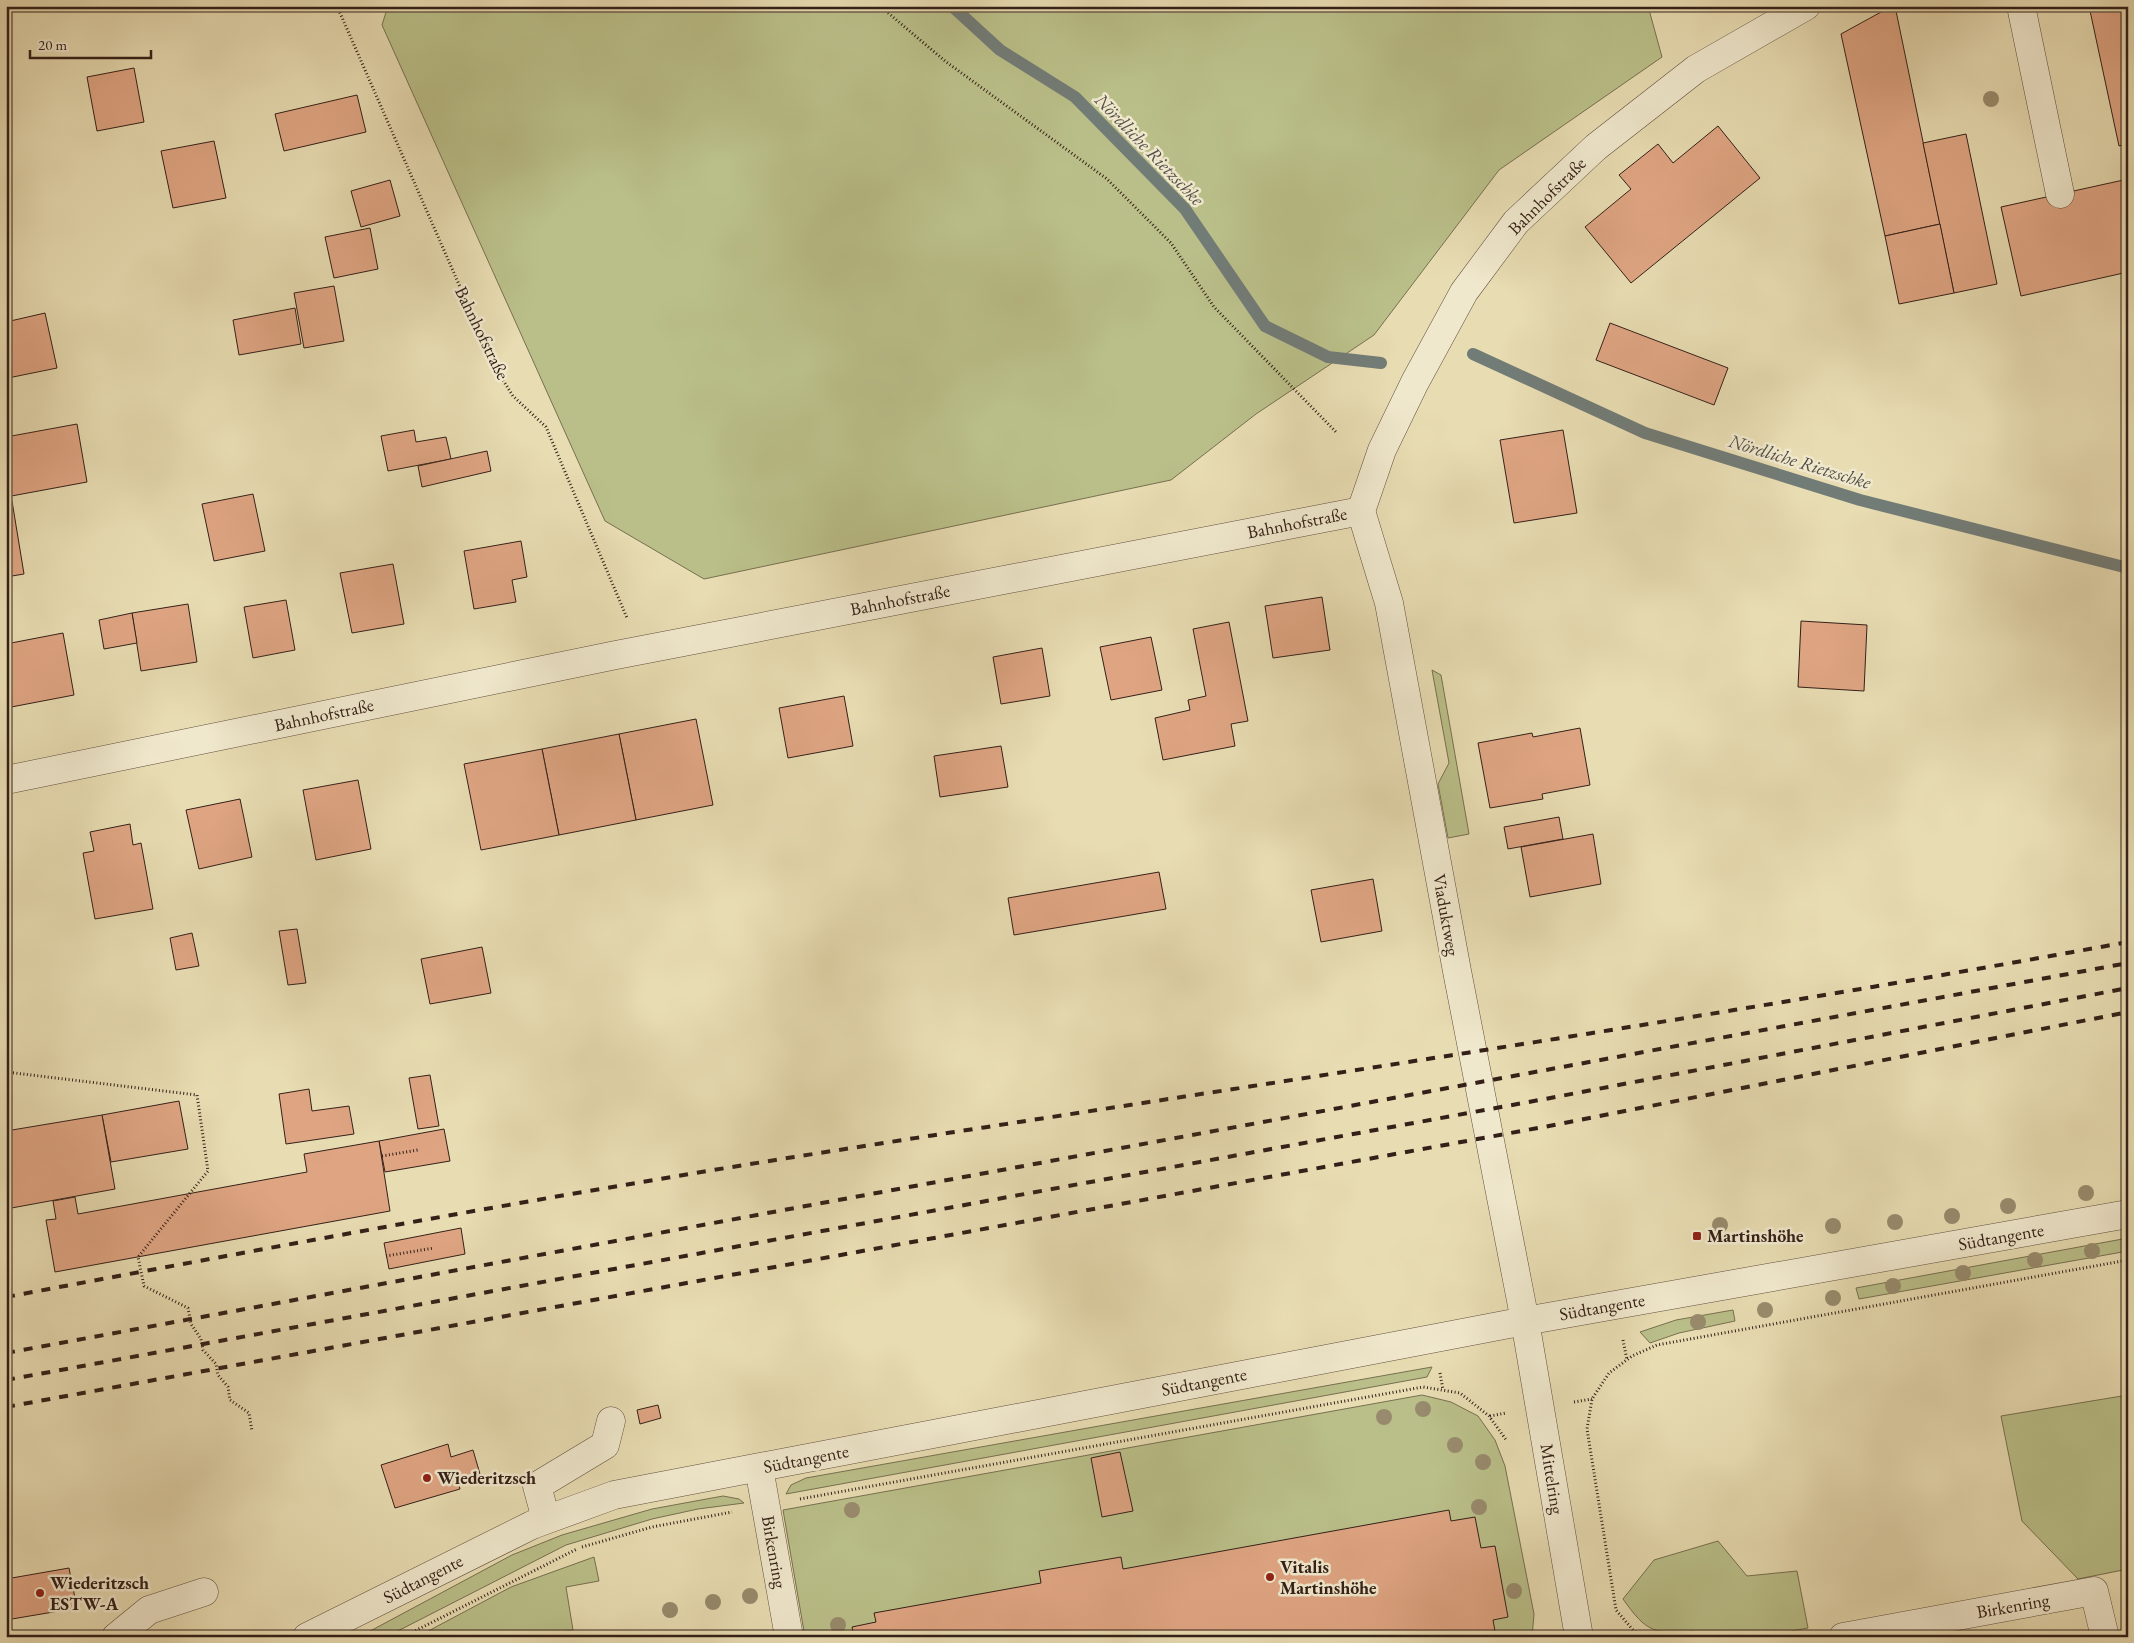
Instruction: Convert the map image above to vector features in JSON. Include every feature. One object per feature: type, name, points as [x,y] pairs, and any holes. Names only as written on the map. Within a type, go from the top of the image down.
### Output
[{"type":"street","name":"Bahnhofstraße","points":[[6,780],[642,650],[1361,511],[1382,450],[1415,382],[1464,292],[1516,222],[1596,147],[1696,69],[1806,6]]},
{"type":"street","points":[[2021,6],[2060,194]]},
{"type":"street","name":"Viaduktweg","points":[[1361,511],[1389,603],[1457,971],[1525,1321]]},
{"type":"street","name":"Südtangente","points":[[307,1637],[546,1519],[614,1495],[1525,1321],[2128,1214]]},
{"type":"street","name":"Mittelring","points":[[1525,1321],[1579,1637]]},
{"type":"street","points":[[546,1519],[537,1486],[605,1445],[611,1421]]},
{"type":"street","name":"Birkenring","points":[[759,1468],[789,1637]]},
{"type":"street","name":"Birkenring","points":[[1843,1637],[2094,1591],[2105,1637]]},
{"type":"street","points":[[116,1637],[149,1610],[204,1592]]},
{"type":"path","name":"Bahnhofstraße","points":[[337,6],[399,153],[496,369],[513,396],[546,427],[642,650]]},
{"type":"path","points":[[880,6],[945,60],[1107,179],[1171,243],[1214,307],[1337,433]]},
{"type":"path","points":[[6,1072],[198,1094],[208,1171],[138,1257],[144,1286],[188,1308],[191,1324],[201,1339],[204,1350],[216,1364],[218,1375],[228,1387],[230,1400],[249,1413],[252,1431]]},
{"type":"path","points":[[382,1156],[418,1150]]},
{"type":"path","points":[[386,1256],[434,1248]]},
{"type":"path","points":[[1645,1637],[1633,1630],[1616,1610],[1587,1429],[1592,1399],[1609,1373],[1632,1356],[1657,1345],[2128,1260]]},
{"type":"path","points":[[403,1637],[578,1548],[652,1527],[1423,1387],[1460,1394],[1489,1416],[1505,1435],[1511,1448]]},
{"type":"green space","points":[[388,6],[1648,6],[1662,57],[1499,170],[1374,335],[1256,414],[1171,480],[704,579],[605,521],[382,25]]},
{"type":"green space","points":[[1432,670],[1441,675],[1469,834],[1448,838],[1438,784],[1449,763]]},
{"type":"green space","points":[[2128,1238],[2128,1251],[1859,1299],[1856,1288]]},
{"type":"green space","points":[[1733,1310],[1735,1321],[1679,1333],[1650,1343],[1640,1332],[1676,1320]]},
{"type":"green space","points":[[1432,1367],[1427,1377],[786,1494],[791,1485],[806,1478]]},
{"type":"green space","points":[[1422,1395],[1451,1402],[1478,1416],[1495,1440],[1505,1466],[1534,1614],[1532,1637],[805,1637],[783,1510]]},
{"type":"green space","points":[[2128,1395],[2128,1569],[2078,1579],[2022,1521],[2001,1416]]},
{"type":"green space","points":[[723,1496],[739,1499],[744,1503],[698,1509],[652,1519],[566,1545],[386,1637],[359,1637],[512,1555],[562,1535],[652,1509]]},
{"type":"green space","points":[[1718,1541],[1747,1576],[1797,1571],[1808,1628],[1758,1637],[1695,1637],[1694,1631],[1669,1632],[1652,1629],[1639,1619],[1623,1599],[1654,1560]]},
{"type":"green space","points":[[594,1557],[599,1581],[566,1587],[573,1630],[532,1637],[417,1637],[511,1587]]},
{"type":"building","points":[[1895,6],[1940,224],[1885,236],[1841,34]]},
{"type":"building","points":[[2089,6],[2128,6],[2128,144],[2119,146]]},
{"type":"building","points":[[134,68],[144,122],[97,131],[87,77]]},
{"type":"building","points":[[357,95],[366,132],[284,151],[275,114]]},
{"type":"building","points":[[1718,126],[1760,178],[1631,283],[1585,227],[1631,189],[1619,175],[1658,144],[1673,163]]},
{"type":"building","points":[[1966,134],[1997,284],[1954,293],[1923,143]]},
{"type":"building","points":[[214,141],[226,198],[173,208],[161,151]]},
{"type":"building","points":[[2128,179],[2128,272],[2021,296],[2001,207]]},
{"type":"building","points":[[390,180],[400,216],[361,227],[351,191]]},
{"type":"building","points":[[1940,224],[1954,293],[1899,304],[1885,236]]},
{"type":"building","points":[[370,228],[378,269],[334,278],[325,237]]},
{"type":"building","points":[[334,286],[344,341],[304,348],[294,293]]},
{"type":"building","points":[[295,308],[301,344],[239,355],[233,320]]},
{"type":"building","points":[[45,313],[57,368],[8,378],[6,322]]},
{"type":"building","points":[[1610,323],[1728,368],[1714,405],[1596,360]]},
{"type":"building","points":[[77,424],[87,482],[6,497],[6,437]]},
{"type":"building","points":[[414,430],[416,442],[446,437],[451,459],[388,471],[381,436]]},
{"type":"building","points":[[1563,430],[1577,513],[1514,523],[1500,440]]},
{"type":"building","points":[[487,451],[491,471],[422,487],[418,466]]},
{"type":"building","points":[[253,494],[265,551],[214,561],[202,504]]},
{"type":"building","points":[[12,501],[24,574],[6,577],[6,502]]},
{"type":"building","points":[[521,541],[527,577],[512,580],[516,602],[474,609],[464,551]]},
{"type":"building","points":[[393,564],[404,624],[352,633],[340,573]]},
{"type":"building","points":[[1322,597],[1330,650],[1273,658],[1265,606]]},
{"type":"building","points":[[286,600],[295,650],[253,658],[244,607]]},
{"type":"building","points":[[188,604],[197,662],[141,671],[132,613]]},
{"type":"building","points":[[132,613],[137,643],[104,649],[99,620]]},
{"type":"building","points":[[1801,621],[1867,625],[1864,691],[1798,687]]},
{"type":"building","points":[[1229,622],[1248,721],[1231,724],[1235,746],[1163,760],[1155,718],[1190,710],[1188,700],[1206,696],[1193,629]]},
{"type":"building","points":[[63,633],[74,695],[6,708],[6,644]]},
{"type":"building","points":[[1151,637],[1162,690],[1111,700],[1100,647]]},
{"type":"building","points":[[1042,648],[1050,696],[1001,704],[993,657]]},
{"type":"building","points":[[844,696],[853,746],[788,758],[779,708]]},
{"type":"building","points":[[696,719],[713,805],[636,820],[619,734]]},
{"type":"building","points":[[1580,728],[1590,785],[1542,794],[1543,799],[1490,808],[1478,743],[1532,733],[1533,737]]},
{"type":"building","points":[[619,734],[636,820],[559,835],[542,749]]},
{"type":"building","points":[[1001,746],[1008,787],[940,797],[934,756]]},
{"type":"building","points":[[542,749],[559,835],[481,850],[464,764]]},
{"type":"building","points":[[358,780],[371,849],[316,860],[303,790]]},
{"type":"building","points":[[240,799],[252,857],[199,869],[186,810]]},
{"type":"building","points":[[1559,817],[1563,839],[1508,849],[1504,827]]},
{"type":"building","points":[[130,824],[133,845],[141,843],[153,909],[95,919],[83,853],[94,851],[90,832]]},
{"type":"building","points":[[1593,834],[1601,884],[1530,897],[1521,847]]},
{"type":"building","points":[[1159,872],[1166,909],[1014,935],[1008,898]]},
{"type":"building","points":[[1373,879],[1382,931],[1321,942],[1311,890]]},
{"type":"building","points":[[297,929],[306,983],[288,985],[279,931]]},
{"type":"building","points":[[192,933],[199,966],[176,970],[170,938]]},
{"type":"building","points":[[482,947],[491,993],[430,1004],[421,959]]},
{"type":"building","points":[[430,1075],[439,1126],[418,1129],[409,1078]]},
{"type":"building","points":[[309,1089],[312,1111],[349,1106],[354,1134],[286,1144],[279,1094]]},
{"type":"building","points":[[179,1101],[188,1149],[111,1162],[102,1115]]},
{"type":"building","points":[[102,1115],[115,1189],[6,1209],[6,1131]]},
{"type":"building","points":[[444,1129],[450,1161],[385,1172],[379,1141]]},
{"type":"building","points":[[379,1141],[390,1211],[55,1272],[46,1220],[56,1219],[53,1201],[75,1197],[78,1214],[307,1172],[304,1154]]},
{"type":"building","points":[[461,1228],[465,1254],[389,1269],[384,1243]]},
{"type":"building","points":[[658,1405],[661,1418],[640,1424],[637,1410]]},
{"type":"building","name":"Wiederitzsch","points":[[448,1444],[451,1457],[473,1450],[480,1474],[458,1481],[460,1489],[395,1508],[381,1465]]},
{"type":"building","points":[[1120,1452],[1133,1511],[1102,1517],[1091,1458]]},
{"type":"building","name":"Vitalis Martinshöhe","points":[[1449,1510],[1451,1521],[1475,1517],[1481,1548],[1495,1546],[1508,1617],[1493,1620],[1496,1637],[854,1637],[852,1627],[876,1622],[874,1613],[1041,1583],[1039,1571],[1121,1557],[1123,1569]]},
{"type":"building","name":"Wiederitzsch ESTW-A","points":[[69,1568],[77,1608],[6,1620],[6,1579]]},
{"type":"waterway","name":"Nördliche Rietzschke","points":[[952,6],[1000,50],[1075,97],[1185,209],[1265,326],[1328,357],[1381,363]]},
{"type":"waterway","name":"Nördliche Rietzschke","points":[[1473,354],[1645,433],[1860,500],[2128,568]]},
{"type":"railway","points":[[6,1297],[399,1224],[695,1173],[1462,1054],[1962,972],[2128,942]]},
{"type":"railway","points":[[6,1353],[2128,963]]},
{"type":"railway","points":[[6,1380],[1545,1099],[2128,988]]},
{"type":"railway","points":[[6,1407],[1549,1126],[2128,1012]]},
{"type":"place","name":"Martinshöhe","points":[[1697,1236]]},
{"type":"place","name":"Wiederitzsch","points":[[427,1478]]},
{"type":"place","name":"Vitalis Martinshöhe","points":[[1270,1577]]},
{"type":"place","name":"Wiederitzsch ESTW-A","points":[[40,1593]]}]
